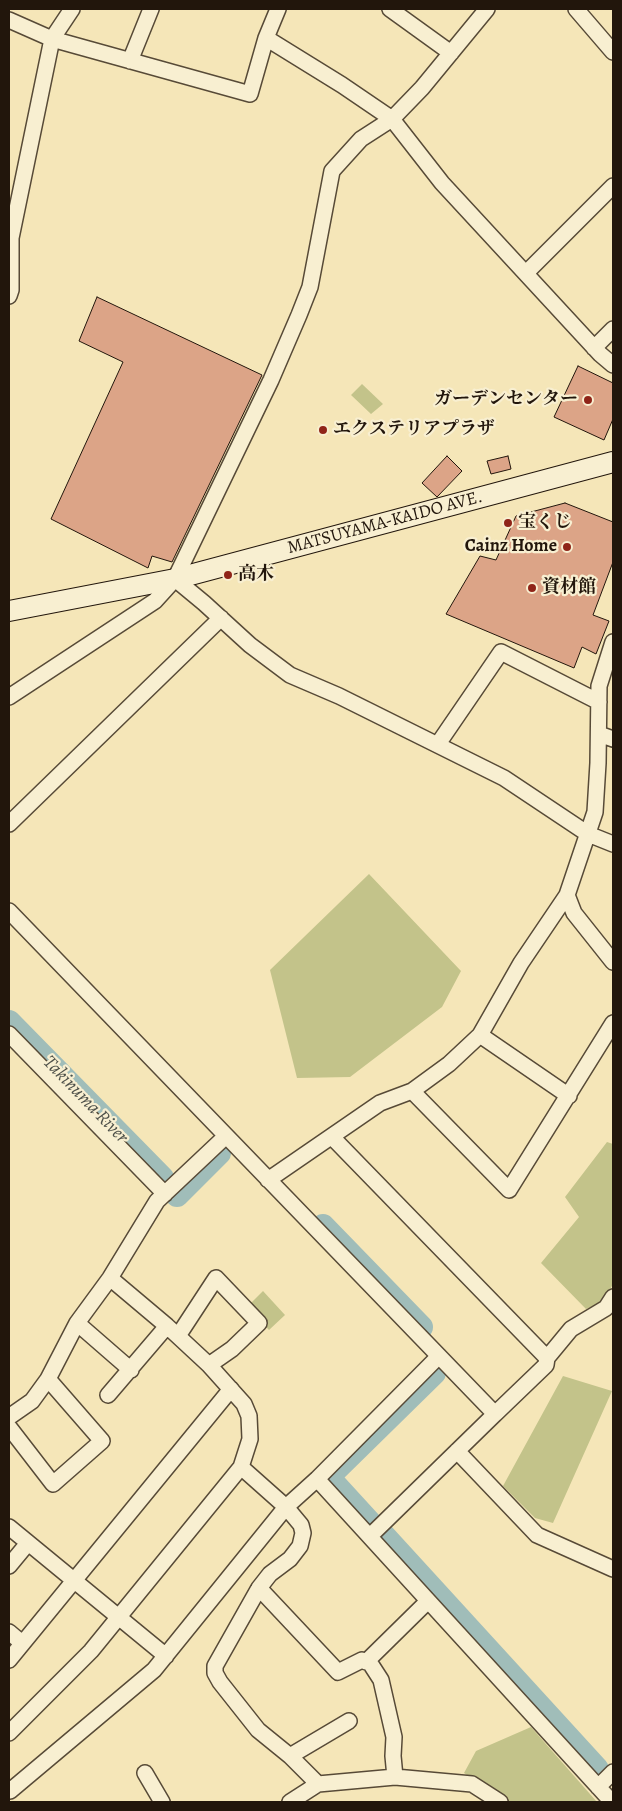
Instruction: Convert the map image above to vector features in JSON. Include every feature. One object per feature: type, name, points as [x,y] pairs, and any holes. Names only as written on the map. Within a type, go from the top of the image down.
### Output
[{"type":"main road","name":"MATSUYAMA-KAIDO AVE.","points":[[9,611],[175,579],[613,462]]},
{"type":"street","points":[[9,296],[11,290],[10,237],[52,40],[72,9]]},
{"type":"street","points":[[130,61],[151,9]]},
{"type":"street","points":[[9,20],[52,40],[250,94],[266,38],[278,9]]},
{"type":"street","points":[[390,9],[451,53]]},
{"type":"street","points":[[9,697],[155,601],[175,579],[272,380],[310,287],[332,171],[361,139],[392,119],[422,88],[487,9]]},
{"type":"street","points":[[576,9],[613,52]]},
{"type":"street","points":[[266,38],[342,85],[392,119],[442,183],[594,348],[613,365]]},
{"type":"street","points":[[526,273],[613,186]]},
{"type":"street","points":[[594,348],[613,329]]},
{"type":"street","points":[[175,579],[222,618],[250,645],[290,675],[438,744],[504,778],[588,834],[613,844]]},
{"type":"street","points":[[9,824],[222,618]]},
{"type":"street","points":[[268,1180],[380,1103],[412,1091],[449,1064],[480,1034],[521,963],[567,895],[588,834],[595,812],[599,734],[599,686],[613,642]]},
{"type":"street","points":[[438,744],[501,652],[599,702]]},
{"type":"street","points":[[599,734],[613,739]]},
{"type":"street","points":[[567,895],[574,913],[613,962]]},
{"type":"street","points":[[9,911],[494,1414]]},
{"type":"street","points":[[412,1091],[509,1190],[613,1023]]},
{"type":"street","points":[[9,1034],[164,1194]]},
{"type":"street","points":[[480,1034],[569,1096]]},
{"type":"street","points":[[9,1417],[32,1401],[48,1379],[77,1324],[110,1278],[157,1201],[226,1136]]},
{"type":"street","points":[[332,1136],[547,1358]]},
{"type":"street","points":[[9,1733],[91,1651],[120,1617],[241,1466],[250,1439],[249,1416],[244,1404],[231,1389],[209,1365],[172,1331],[110,1278]]},
{"type":"street","points":[[108,1395],[130,1370],[172,1331],[216,1278],[258,1323],[232,1349],[209,1365]]},
{"type":"street","points":[[370,1536],[546,1365],[547,1358],[571,1329],[606,1308],[613,1297]]},
{"type":"street","points":[[77,1324],[130,1370]]},
{"type":"street","points":[[9,1790],[154,1670],[286,1507],[317,1479],[439,1356]]},
{"type":"street","points":[[9,1427],[53,1484],[102,1441],[48,1379]]},
{"type":"street","points":[[9,1660],[231,1389]]},
{"type":"street","points":[[457,1451],[537,1535],[613,1569]]},
{"type":"street","points":[[241,1466],[286,1507],[301,1524],[303,1533],[300,1546],[290,1559],[270,1574],[259,1588],[215,1666],[215,1673],[258,1730],[290,1756],[318,1784]]},
{"type":"street","points":[[317,1479],[612,1802]]},
{"type":"street","points":[[9,1527],[166,1656]]},
{"type":"street","points":[[9,1566],[28,1543]]},
{"type":"street","points":[[259,1588],[338,1672],[362,1660],[370,1663],[381,1680],[394,1737],[395,1777]]},
{"type":"street","points":[[366,1662],[428,1601]]},
{"type":"street","points":[[9,1632],[22,1643]]},
{"type":"street","points":[[290,1756],[349,1721]]},
{"type":"street","points":[[145,1772],[162,1802]]},
{"type":"street","points":[[598,1787],[613,1772]]},
{"type":"street","points":[[290,1802],[318,1784],[395,1777],[472,1784],[500,1802]]},
{"type":"green space","points":[[362,384],[383,404],[371,414],[351,395]]},
{"type":"green space","points":[[369,874],[461,971],[442,1007],[350,1077],[297,1078],[270,970]]},
{"type":"green space","points":[[607,1142],[613,1144],[613,1284],[603,1302],[586,1309],[541,1263],[579,1217],[565,1197]]},
{"type":"green space","points":[[263,1291],[285,1315],[269,1330],[247,1307]]},
{"type":"green space","points":[[563,1376],[612,1391],[553,1523],[535,1518],[503,1486]]},
{"type":"green space","points":[[531,1727],[597,1802],[507,1802],[464,1773],[476,1751]]},
{"type":"building","points":[[97,297],[262,375],[172,562],[152,556],[148,568],[51,519],[123,362],[79,341]]},
{"type":"building","name":"ガーデンセンター","points":[[578,366],[613,383],[613,419],[604,440],[554,417]]},
{"type":"building","points":[[447,456],[462,471],[437,497],[422,483]]},
{"type":"building","points":[[508,456],[511,469],[491,474],[487,461]]},
{"type":"building","name":"資材館","points":[[565,503],[613,522],[613,562],[593,615],[609,621],[596,654],[582,647],[574,668],[446,614],[480,556],[496,560],[516,516]]},
{"type":"waterway","name":"Takinuma River","points":[[9,1022],[162,1178]]},
{"type":"waterway","points":[[177,1195],[219,1153]]},
{"type":"waterway","points":[[323,1226],[421,1327]]},
{"type":"waterway","points":[[371,1524],[328,1477],[434,1373]]},
{"type":"waterway","points":[[384,1536],[597,1769]]},
{"type":"place","name":"ガーデンセンター","points":[[588,400]]},
{"type":"place","name":"エクステリアプラザ","points":[[323,430]]},
{"type":"place","name":"宝くじ","points":[[508,523]]},
{"type":"place","name":"Cainz Home","points":[[567,547]]},
{"type":"place","name":"高木","points":[[228,575]]},
{"type":"place","name":"資材館","points":[[532,588]]}]
